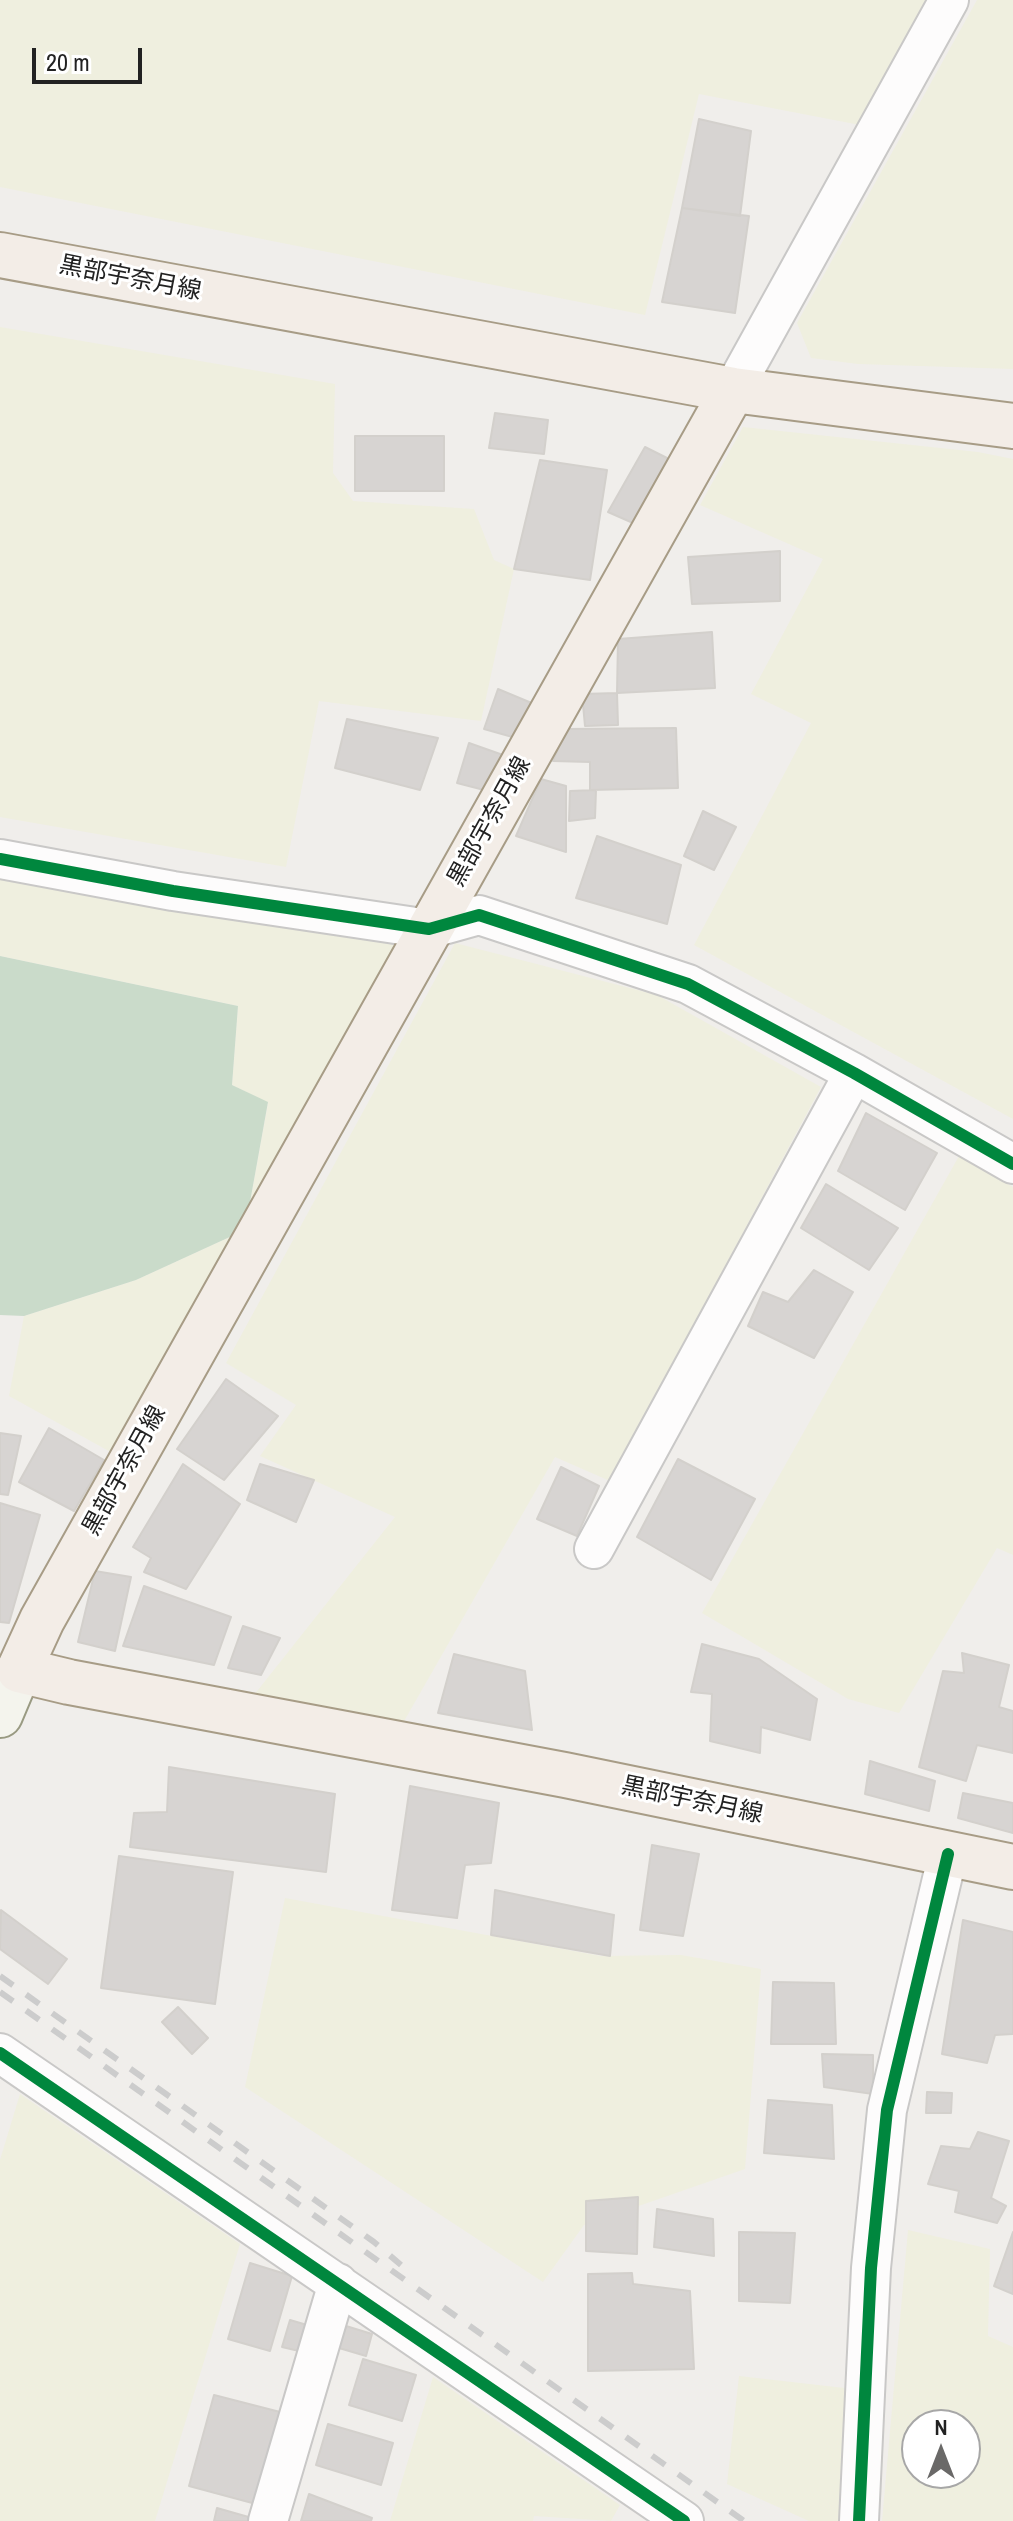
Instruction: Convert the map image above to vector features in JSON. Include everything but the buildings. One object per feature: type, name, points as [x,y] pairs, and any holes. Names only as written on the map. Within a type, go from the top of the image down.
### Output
[{"type":"main road","name":"黒部宇奈月線","points":[[0,255],[733,390],[891,413],[1013,426]]},
{"type":"main road","name":"黒部宇奈月線","points":[[733,390],[42,1620],[19,1670],[565,1775],[1013,1867]]},
{"type":"main road","points":[[0,1715],[19,1670]]},
{"type":"street","points":[[733,390],[949,0]]},
{"type":"street","points":[[0,859],[173,891],[429,929],[479,915],[688,984],[854,1073],[1013,1164]]},
{"type":"street","points":[[594,1549],[854,1073]]},
{"type":"street","points":[[859,2521],[871,2268],[887,2110],[948,1854]]},
{"type":"street","points":[[0,2053],[684,2521]]},
{"type":"street","points":[[268,2521],[338,2283]]},
{"type":"green space","points":[[0,0],[931,0],[860,125],[699,94],[645,315],[0,187]]},
{"type":"green space","points":[[977,0],[1013,0],[1013,369],[858,364],[811,358],[797,323]]},
{"type":"green space","points":[[0,327],[335,384],[333,473],[353,501],[474,509],[494,560],[514,569],[481,721],[319,701],[286,867],[0,817]]},
{"type":"green space","points":[[743,427],[978,452],[1013,459],[1013,1119],[694,945],[811,723],[751,694],[823,559],[700,505]]},
{"type":"green space","points":[[0,879],[398,944],[245,1230],[268,1103],[232,1085],[238,1006],[0,956]]},
{"type":"green space","points":[[455,943],[657,995],[821,1087],[610,1481],[555,1457],[403,1723],[254,1695],[395,1517],[260,1456],[296,1405],[226,1363]]},
{"type":"green space","points":[[0,956],[238,1006],[232,1085],[268,1102],[245,1230],[136,1280],[24,1316],[0,1315]]},
{"type":"green space","points":[[959,1156],[1013,1187],[1013,1555],[997,1548],[899,1713],[848,1699],[702,1613]]},
{"type":"green space","points":[[245,1230],[116,1455],[9,1396],[24,1316],[136,1280]]},
{"type":"green space","points":[[285,1898],[601,1956],[681,1955],[761,1969],[745,2169],[584,2225],[543,2282],[245,2087]]},
{"type":"green space","points":[[20,2094],[240,2244],[155,2521],[0,2521],[0,2160]]},
{"type":"green space","points":[[908,2230],[990,2249],[988,2336],[1013,2347],[1013,2521],[882,2521]]},
{"type":"green space","points":[[739,2376],[862,2390],[854,2521],[809,2521],[727,2484]]},
{"type":"green space","points":[[433,2377],[620,2505],[611,2521],[534,2516],[533,2521],[390,2521]]},
{"type":"railway","points":[[0,1976],[374,2242],[401,2265]]},
{"type":"railway","points":[[0,1992],[744,2521]]},
{"type":"cycle path","points":[[0,859],[173,891],[429,929],[479,915],[688,984],[854,1073],[1013,1164]]},
{"type":"cycle path","points":[[859,2521],[871,2268],[887,2110],[948,1854]]},
{"type":"cycle path","points":[[0,2053],[684,2521]]}]
